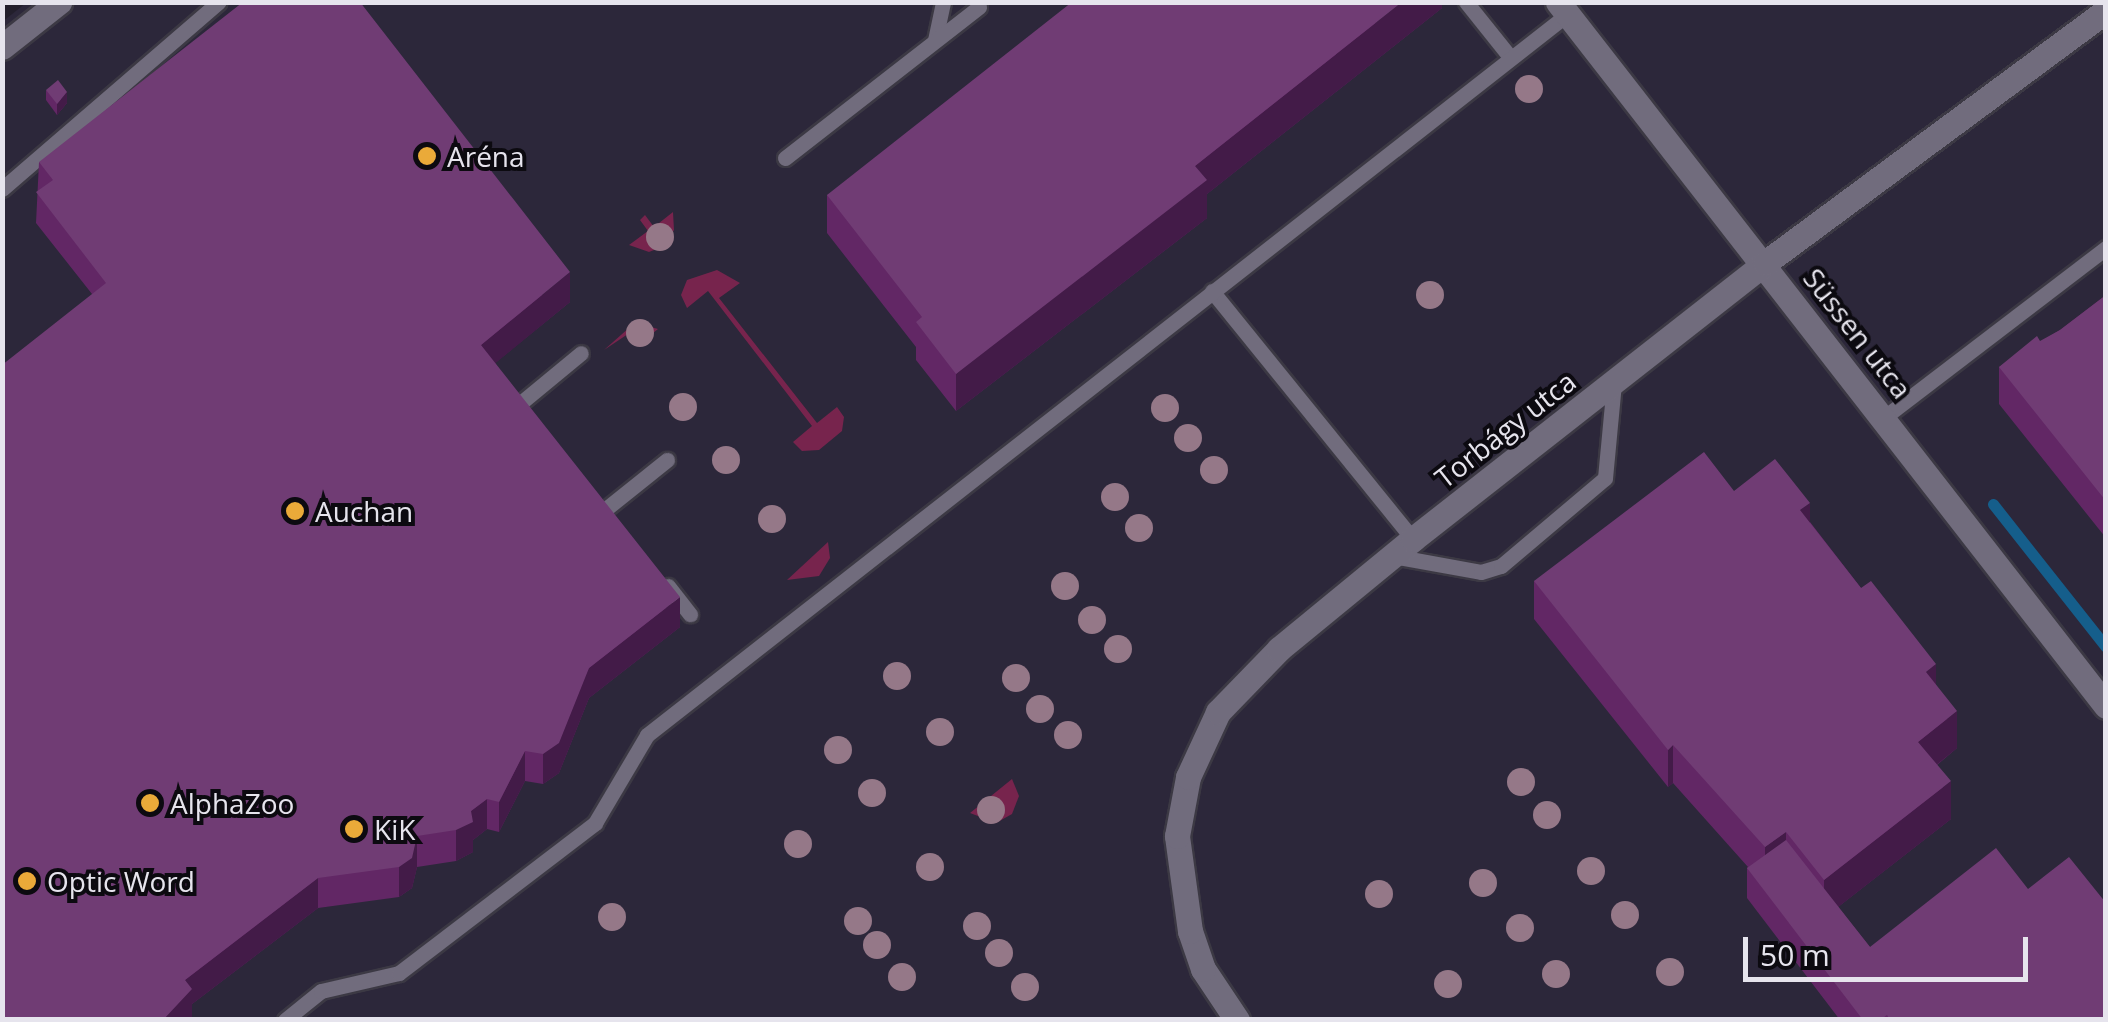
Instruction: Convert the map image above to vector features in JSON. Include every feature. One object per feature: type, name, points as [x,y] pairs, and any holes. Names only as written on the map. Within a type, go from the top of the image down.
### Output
[{"type":"street","points":[[2,48],[59,2]]},
{"type":"street","name":"Süssen utca","points":[[1563,8],[1886,416],[2106,706]]},
{"type":"street","name":"Torbágy utca","points":[[1237,1020],[1203,968],[1190,932],[1177,836],[1188,777],[1218,712],[1279,649],[1413,539],[1765,264],[2106,11]]},
{"type":"lane","points":[[2,189],[219,2]]},
{"type":"lane","points":[[936,40],[944,2]]},
{"type":"lane","points":[[1466,2],[1510,58]]},
{"type":"lane","points":[[785,158],[978,8]]},
{"type":"lane","points":[[285,1020],[321,991],[400,973],[595,823],[646,735],[1510,58],[1563,8]]},
{"type":"lane","points":[[1886,416],[2106,248]]},
{"type":"lane","points":[[1212,290],[1413,539]]},
{"type":"lane","points":[[523,401],[581,353]]},
{"type":"lane","points":[[1393,556],[1481,572],[1501,566],[1605,478],[1614,382]]},
{"type":"lane","points":[[511,385],[535,416]]},
{"type":"lane","points":[[607,508],[667,460]]},
{"type":"lane","points":[[595,492],[619,523]]},
{"type":"lane","points":[[655,568],[690,614]]},
{"type":"shaded area","points":[[26,3],[2105,3],[2105,1019],[3,1020],[2,22]]},
{"type":"shaded area","points":[[673,212],[674,230],[664,246],[649,252],[629,245],[648,231],[640,220],[645,215],[654,227]]},
{"type":"shaded area","points":[[717,270],[740,283],[719,298],[817,423],[837,407],[844,417],[842,431],[819,450],[802,451],[793,442],[812,426],[708,291],[687,308],[681,295],[687,280]]},
{"type":"shaded area","points":[[630,327],[658,329],[637,346],[628,334],[604,350]]},
{"type":"shaded area","points":[[828,542],[830,558],[819,576],[787,580]]},
{"type":"shaded area","points":[[1012,779],[1019,796],[1012,814],[996,823],[970,813]]},
{"type":"building","name":"Auchan","points":[[243,2],[360,2],[570,272],[481,345],[680,597],[589,668],[559,743],[543,754],[525,751],[499,802],[487,799],[471,811],[473,822],[456,830],[417,836],[412,858],[399,867],[318,878],[185,980],[192,989],[163,1020],[2,1020],[2,365],[106,283],[36,192],[53,180],[39,162]]},
{"type":"building","points":[[1072,2],[1402,2],[1195,166],[1207,180],[956,374],[916,322],[922,317],[827,195]]},
{"type":"building","points":[[58,80],[67,92],[57,104],[46,90]]},
{"type":"building","points":[[2106,295],[2106,501],[1999,367],[2037,336],[2040,341],[2060,330]]},
{"type":"building","points":[[1704,452],[1734,491],[1775,459],[1810,503],[1800,510],[1861,588],[1871,581],[1936,664],[1926,672],[1957,711],[1918,742],[1951,781],[1824,880],[1786,832],[1765,847],[1673,745],[1668,750],[1534,581]]},
{"type":"building","points":[[1786,840],[1870,947],[1996,848],[2028,889],[2069,857],[2106,903],[2106,1020],[1890,1020],[1887,1015],[1880,1020],[1863,1020],[1747,868]]},
{"type":"waterway","points":[[1993,504],[2106,647]]},
{"type":"place","name":"Aréna","points":[[427,156]]},
{"type":"place","name":"Auchan","points":[[295,511]]},
{"type":"place","name":"AlphaZoo","points":[[150,803]]},
{"type":"place","name":"KiK","points":[[354,829]]},
{"type":"place","name":"Optic Word","points":[[27,881]]}]
